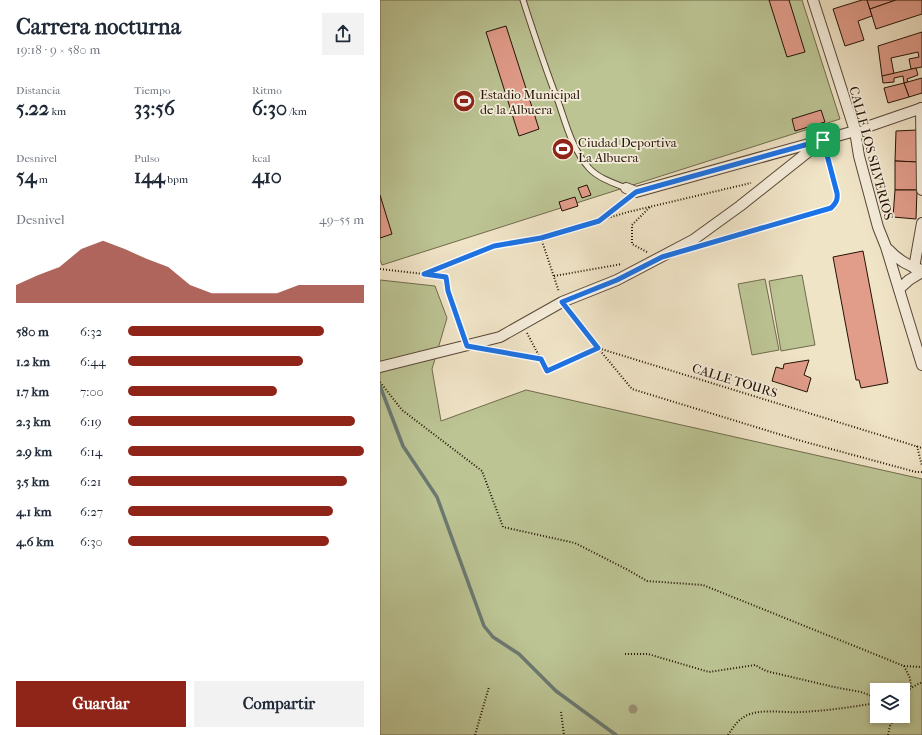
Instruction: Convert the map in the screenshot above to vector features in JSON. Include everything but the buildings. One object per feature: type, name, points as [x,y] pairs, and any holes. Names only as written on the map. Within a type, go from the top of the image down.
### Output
[{"type":"street","name":"CALLE LOS SILVERIOS","points":[[814,0],[855,131],[859,156],[878,227],[886,247],[897,263]]},
{"type":"street","points":[[626,188],[636,192],[855,131],[922,108],[922,190]]},
{"type":"street","points":[[380,367],[500,337],[562,302],[617,280],[662,257],[693,240],[740,206],[823,140]]},
{"type":"street","points":[[899,289],[919,270],[922,223]]},
{"type":"street","points":[[919,270],[897,263],[899,289],[922,365]]},
{"type":"lane","points":[[523,0],[572,142],[580,156],[595,174],[626,188]]},
{"type":"path","points":[[707,244],[831,208],[836,203],[838,198],[823,140]]},
{"type":"path","points":[[424,274],[494,246],[541,238],[650,207],[756,182]]},
{"type":"path","points":[[599,221],[636,192]]},
{"type":"path","points":[[650,207],[632,225],[632,244],[643,251],[662,257]]},
{"type":"path","points":[[541,238],[562,302],[632,389],[798,440],[916,472],[922,472]]},
{"type":"path","points":[[554,276],[625,263]]},
{"type":"path","points":[[380,269],[446,277],[448,291],[467,346]]},
{"type":"path","points":[[522,324],[547,371],[598,348]]},
{"type":"path","name":"CALLE TOURS","points":[[598,348],[922,448]]},
{"type":"path","points":[[489,350],[541,359]]},
{"type":"path","points":[[380,382],[402,410],[482,471],[503,527],[575,543],[630,571],[646,581],[703,585],[904,666],[922,667]]},
{"type":"path","points":[[917,446],[922,466]]},
{"type":"path","points":[[625,654],[648,654],[709,672],[755,666],[766,671],[834,688],[862,692],[870,695]]},
{"type":"path","points":[[904,666],[910,678],[911,688],[922,682]]},
{"type":"path","points":[[475,735],[489,687]]},
{"type":"path","points":[[728,735],[736,722],[749,715],[765,712],[798,713],[870,704]]},
{"type":"path","points":[[562,712],[564,735]]},
{"type":"path","points":[[888,735],[892,723]]},
{"type":"green space","name":"Ciudad Deportiva La Albuera","points":[[380,0],[802,0],[840,119],[382,265],[380,260]]},
{"type":"green space","points":[[802,275],[815,345],[781,351],[769,281]]},
{"type":"green space","points":[[765,279],[779,350],[752,355],[738,284]]},
{"type":"green space","points":[[380,280],[435,286],[447,318],[432,369],[441,421],[526,390],[922,479],[922,735],[380,735]]},
{"type":"waterway","points":[[380,386],[403,446],[437,497],[484,626],[493,637],[519,654],[556,691],[616,735]]},
{"type":"place","name":"Estadio Municipal de la Albuera","points":[[464,101]]},
{"type":"place","name":"Ciudad Deportiva La Albuera","points":[[563,149]]},
{"type":"route","points":[[823,140],[838,198],[836,203],[831,208],[662,257],[617,280],[562,302],[598,348],[547,371],[541,359],[467,346],[448,291],[446,277],[424,274],[494,246],[541,238],[599,221],[636,192],[823,140]]}]
